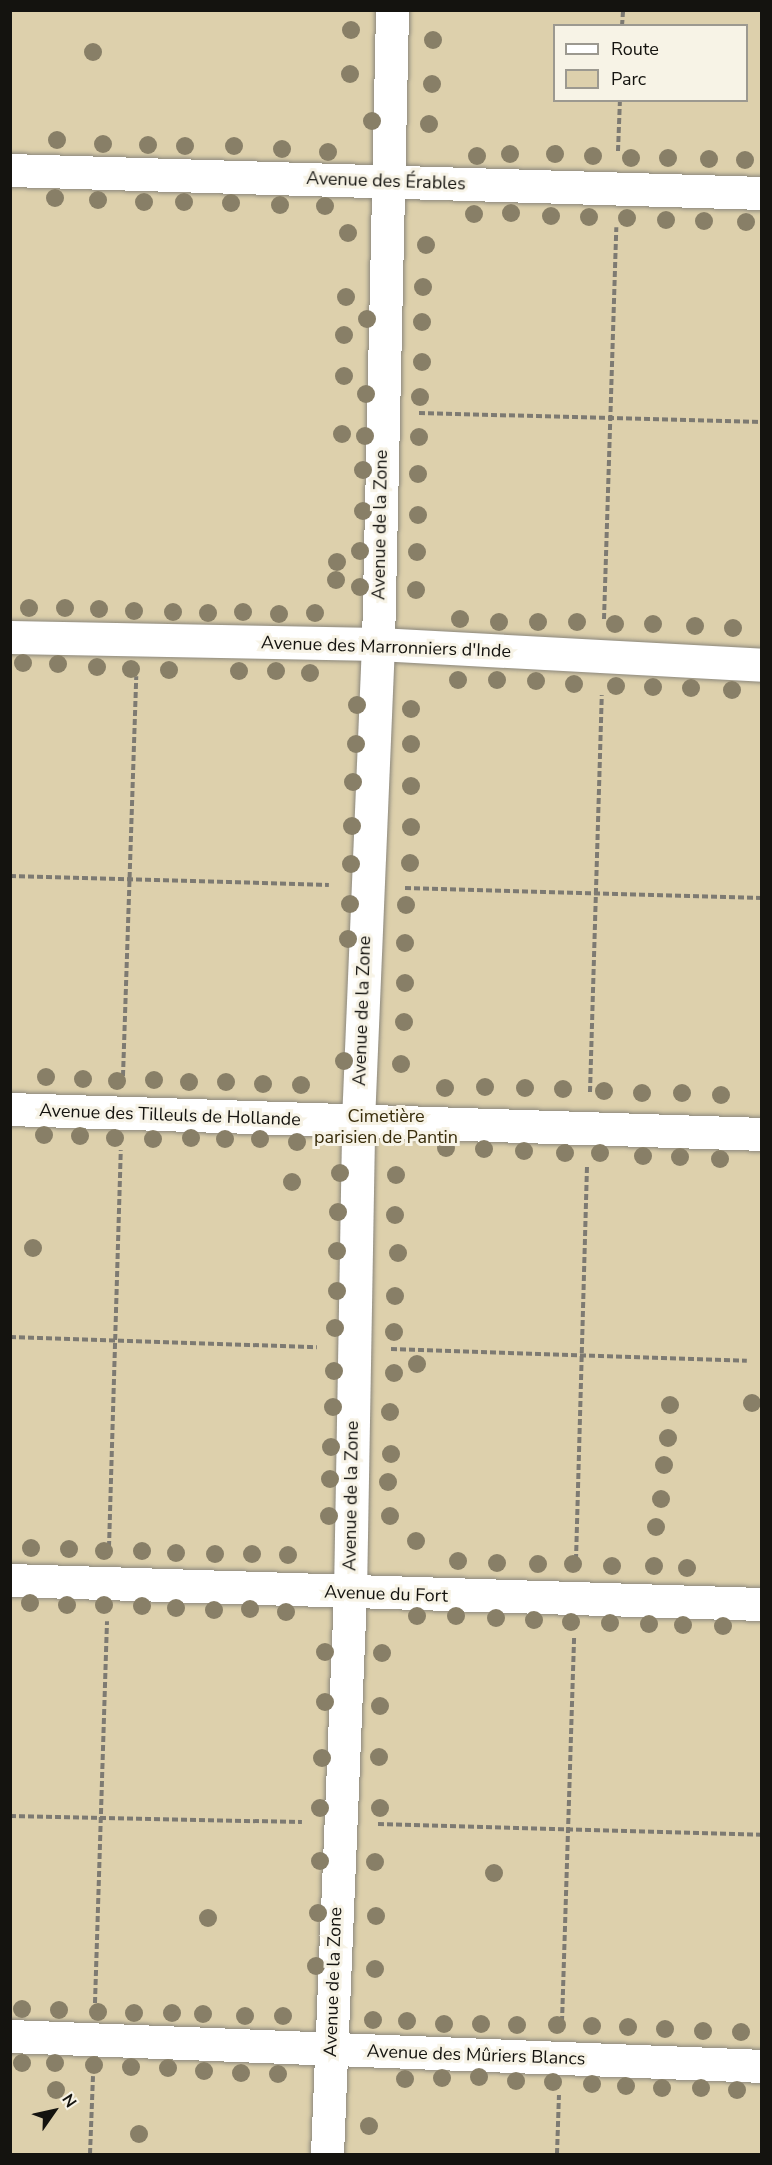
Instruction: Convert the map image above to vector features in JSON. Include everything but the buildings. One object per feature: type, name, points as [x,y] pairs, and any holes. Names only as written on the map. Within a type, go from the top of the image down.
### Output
[{"type":"lane","name":"Avenue de la Zone","points":[[327,2154],[350,1593],[358,1121],[378,644],[386,182],[392,10]]},
{"type":"lane","name":"Avenue des Érables","points":[[10,170],[762,193]]},
{"type":"lane","name":"Avenue des Marronniers d'Inde","points":[[10,637],[378,644],[762,664]]},
{"type":"lane","name":"Avenue des Tilleuls de Hollande","points":[[10,1109],[762,1134]]},
{"type":"lane","name":"Avenue du Fort","points":[[10,1580],[762,1605]]},
{"type":"lane","name":"Avenue des Mûriers Blancs","points":[[10,2036],[762,2066]]},
{"type":"path","points":[[382,412],[762,422]]},
{"type":"path","points":[[90,2154],[137,639]]},
{"type":"path","points":[[10,1816],[762,1835]]},
{"type":"green space","name":"Cimetière parisien de Pantin","points":[[11,11],[761,11],[761,2154],[11,2154]]}]
